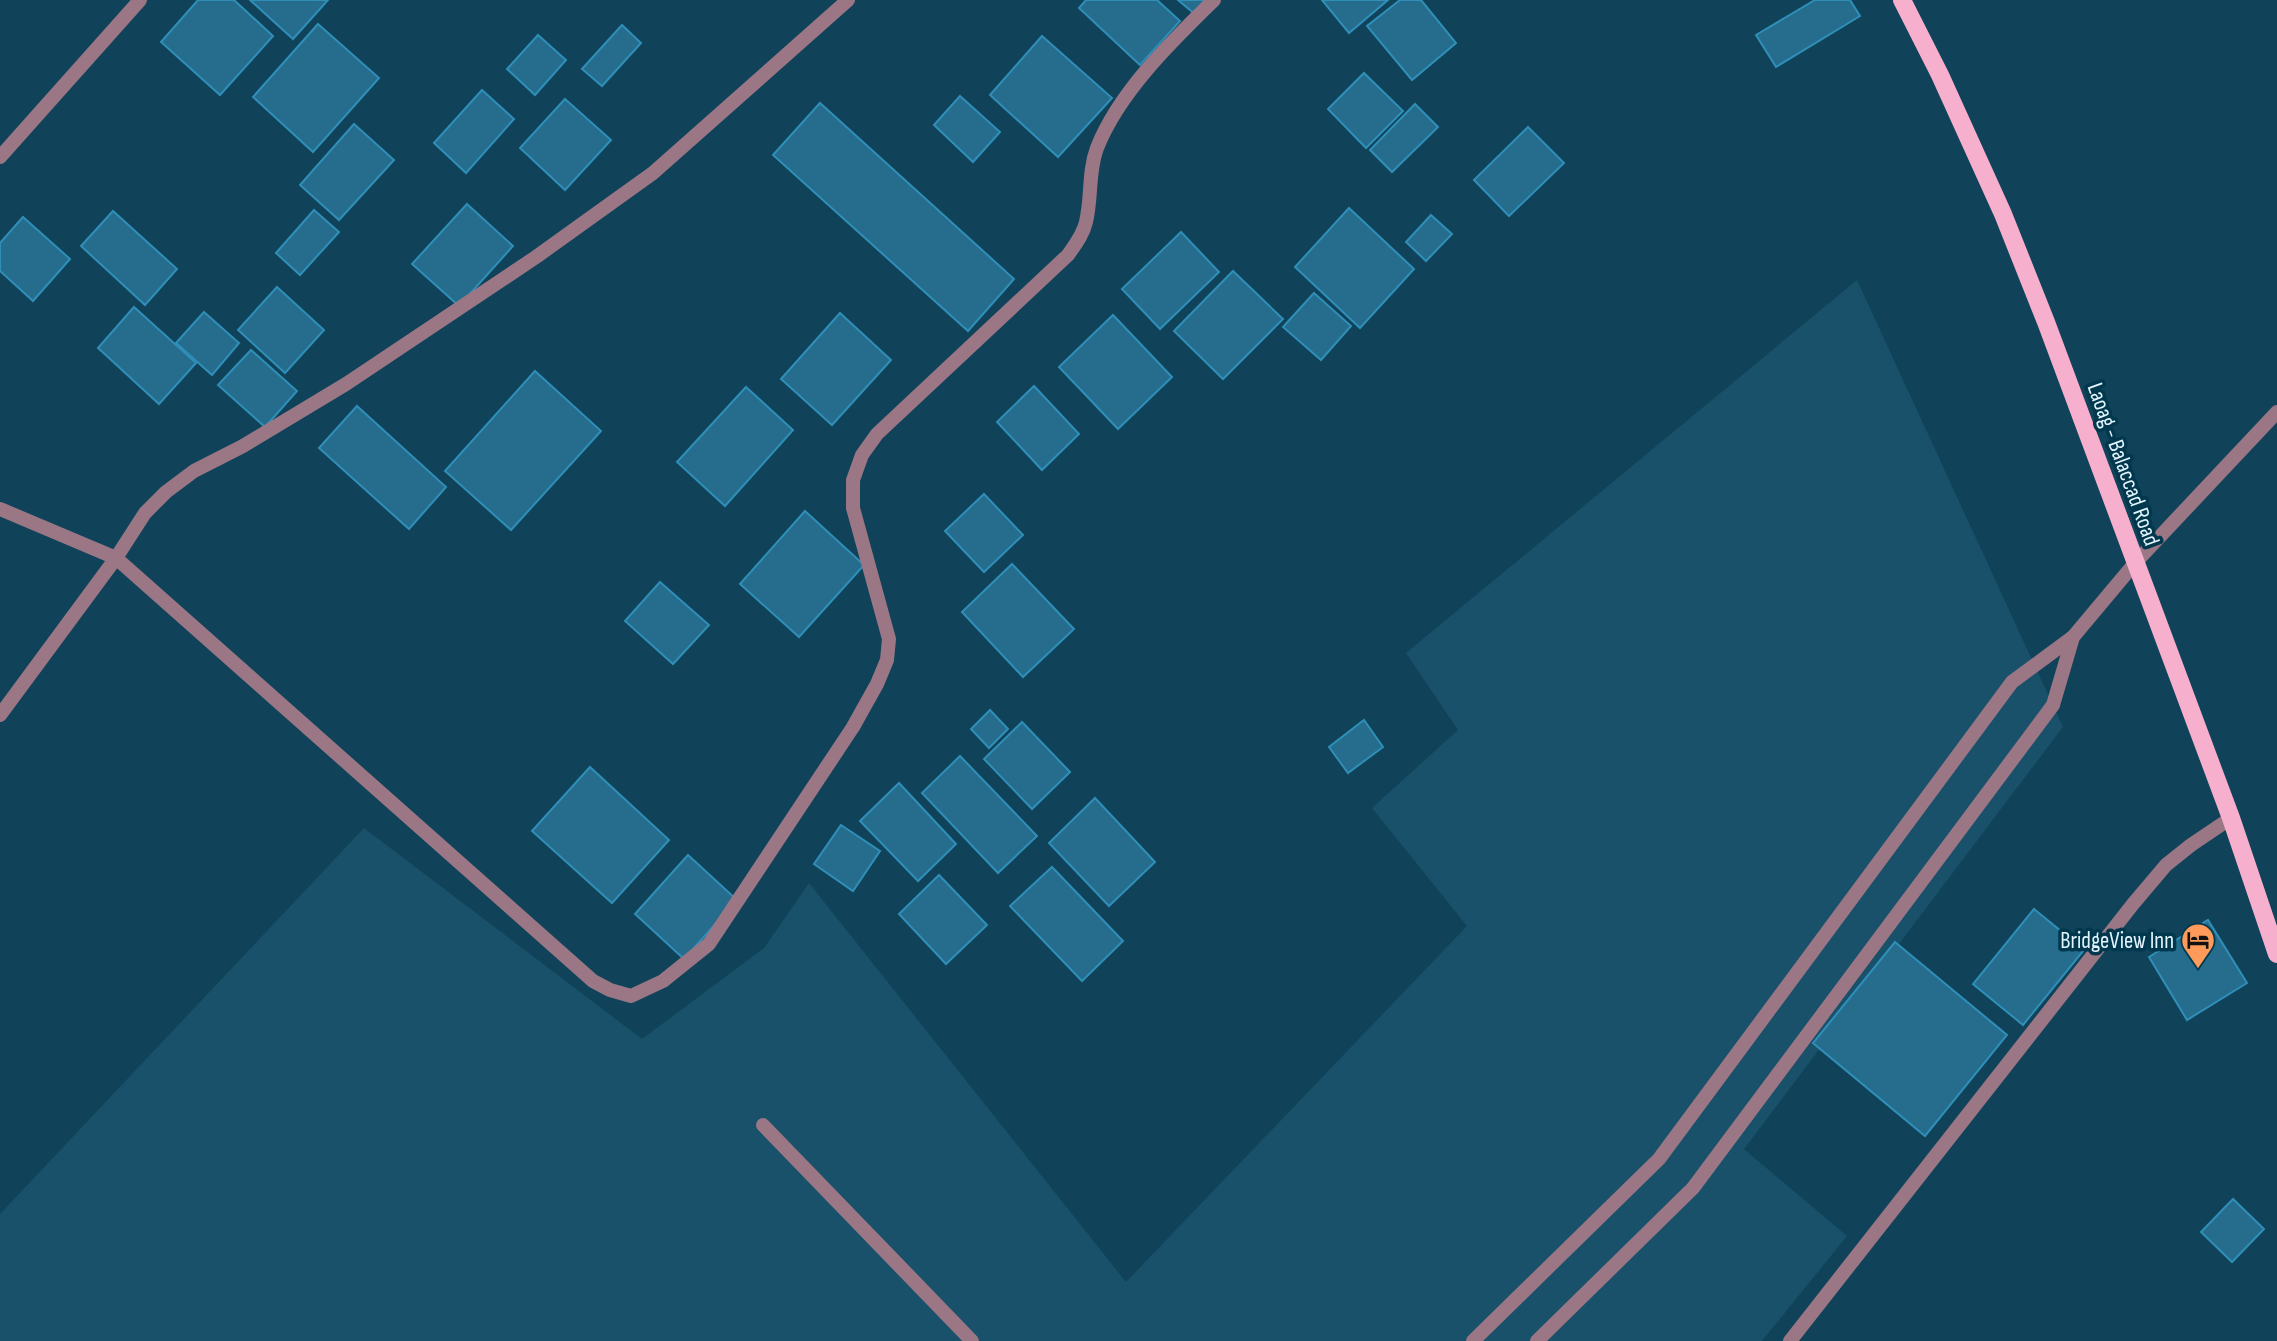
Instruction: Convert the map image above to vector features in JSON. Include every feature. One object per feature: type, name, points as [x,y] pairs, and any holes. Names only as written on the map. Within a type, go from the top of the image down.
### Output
[{"type":"main road","name":"Laoag - Balaccad Road","points":[[1902,0],[1940,75],[2003,214],[2046,322],[2231,818],[2277,954]]},
{"type":"street","points":[[0,157],[140,0]]},
{"type":"street","points":[[0,715],[116,558],[145,513],[166,492],[194,471],[243,446],[346,384],[536,257],[653,173],[848,0]]},
{"type":"street","points":[[0,509],[116,558],[593,981],[610,990],[631,996],[646,990],[663,981],[709,944],[853,727],[887,660],[889,639],[853,508],[853,480],[862,455],[877,434],[1068,255],[1080,238],[1086,222],[1090,172],[1097,148],[1110,122],[1143,75],[1214,0]]},
{"type":"street","points":[[1473,1341],[1659,1159],[2012,682],[2073,637],[2135,563],[2277,412]]},
{"type":"street","points":[[1537,1341],[1693,1188],[2053,705],[2073,637]]},
{"type":"street","points":[[1790,1341],[2157,875],[2191,845],[2231,818]]},
{"type":"street","points":[[763,1125],[972,1341]]},
{"type":"shaded area","points":[[1857,280],[2063,727],[1744,1149],[1847,1236],[1762,1341],[0,1341],[0,1214],[364,828],[642,1039],[764,948],[809,883],[1126,1282],[1467,926],[1372,808],[1458,730],[1406,653]]},
{"type":"building","points":[[198,0],[234,0],[273,36],[220,95],[161,42]]},
{"type":"building","points":[[250,0],[328,0],[293,39]]},
{"type":"building","points":[[1086,0],[1157,0],[1180,21],[1140,65],[1079,8]]},
{"type":"building","points":[[1178,0],[1209,0],[1196,15]]},
{"type":"building","points":[[1322,0],[1388,0],[1349,33]]},
{"type":"building","points":[[1400,0],[1421,0],[1456,43],[1412,80],[1367,26]]},
{"type":"building","points":[[1815,0],[1850,0],[1860,16],[1776,67],[1756,35]]},
{"type":"building","points":[[318,24],[379,78],[313,152],[253,97]]},
{"type":"building","points":[[622,25],[641,43],[602,86],[582,69]]},
{"type":"building","points":[[538,35],[566,60],[535,95],[507,69]]},
{"type":"building","points":[[1042,36],[1112,98],[1058,157],[990,95]]},
{"type":"building","points":[[1364,73],[1403,111],[1366,148],[1328,109]]},
{"type":"building","points":[[482,90],[514,119],[466,173],[434,143]]},
{"type":"building","points":[[960,96],[1000,132],[973,162],[934,125]]},
{"type":"building","points":[[565,99],[611,140],[565,190],[520,148]]},
{"type":"building","points":[[820,103],[1014,279],[968,331],[773,155]]},
{"type":"building","points":[[1415,104],[1438,127],[1392,172],[1370,150]]},
{"type":"building","points":[[354,124],[394,160],[339,220],[300,185]]},
{"type":"building","points":[[1528,127],[1564,163],[1509,216],[1474,180]]},
{"type":"building","points":[[467,204],[513,246],[459,306],[412,264]]},
{"type":"building","points":[[1349,208],[1414,269],[1360,328],[1295,267]]},
{"type":"building","points":[[314,210],[339,232],[300,275],[276,253]]},
{"type":"building","points":[[113,211],[177,269],[145,305],[81,246]]},
{"type":"building","points":[[1431,215],[1452,234],[1426,261],[1406,242]]},
{"type":"building","points":[[23,217],[70,259],[33,301],[0,271],[0,243]]},
{"type":"building","points":[[1181,232],[1219,272],[1160,329],[1122,289]]},
{"type":"building","points":[[1233,271],[1283,319],[1223,379],[1174,331]]},
{"type":"building","points":[[277,287],[324,330],[285,373],[238,330]]},
{"type":"building","points":[[1314,293],[1351,326],[1321,360],[1283,327]]},
{"type":"building","points":[[134,307],[196,363],[159,404],[98,348]]},
{"type":"building","points":[[204,312],[239,343],[212,375],[176,343]]},
{"type":"building","points":[[840,313],[891,360],[832,425],[781,379]]},
{"type":"building","points":[[1113,315],[1172,377],[1118,429],[1059,367]]},
{"type":"building","points":[[251,350],[297,391],[265,427],[218,385]]},
{"type":"building","points":[[535,371],[601,431],[511,530],[445,471]]},
{"type":"building","points":[[1034,386],[1079,434],[1042,470],[997,422]]},
{"type":"building","points":[[746,387],[793,430],[725,506],[677,462]]},
{"type":"building","points":[[357,406],[446,487],[409,529],[319,448]]},
{"type":"building","points":[[984,494],[1023,535],[984,572],[945,531]]},
{"type":"building","points":[[805,511],[864,565],[799,637],[740,584]]},
{"type":"building","points":[[1012,564],[1074,629],[1023,677],[962,612]]},
{"type":"building","points":[[660,582],[709,625],[673,664],[625,621]]},
{"type":"building","points":[[990,710],[1008,729],[989,748],[971,729]]},
{"type":"building","points":[[1364,720],[1383,747],[1348,773],[1329,747]]},
{"type":"building","points":[[1022,722],[1070,772],[1032,809],[984,759]]},
{"type":"building","points":[[960,756],[1037,836],[998,873],[922,793]]},
{"type":"building","points":[[590,767],[669,840],[612,903],[532,831]]},
{"type":"building","points":[[899,783],[956,844],[918,881],[860,821]]},
{"type":"building","points":[[1095,798],[1155,862],[1109,906],[1049,843]]},
{"type":"building","points":[[841,825],[880,851],[853,891],[814,864]]},
{"type":"building","points":[[688,855],[737,900],[684,959],[635,914]]},
{"type":"building","points":[[1052,867],[1123,941],[1082,981],[1010,906]]},
{"type":"building","points":[[939,875],[987,925],[946,964],[899,914]]},
{"type":"building","points":[[2034,909],[2084,950],[2023,1025],[1973,984]]},
{"type":"building","name":"BridgeView Inn","points":[[2208,920],[2247,983],[2187,1020],[2149,957]]},
{"type":"building","points":[[1895,942],[2007,1035],[1925,1136],[1813,1043]]},
{"type":"building","points":[[2233,1199],[2264,1229],[2232,1262],[2201,1232]]},
{"type":"place","name":"BridgeView Inn","points":[[2198,970]]}]
